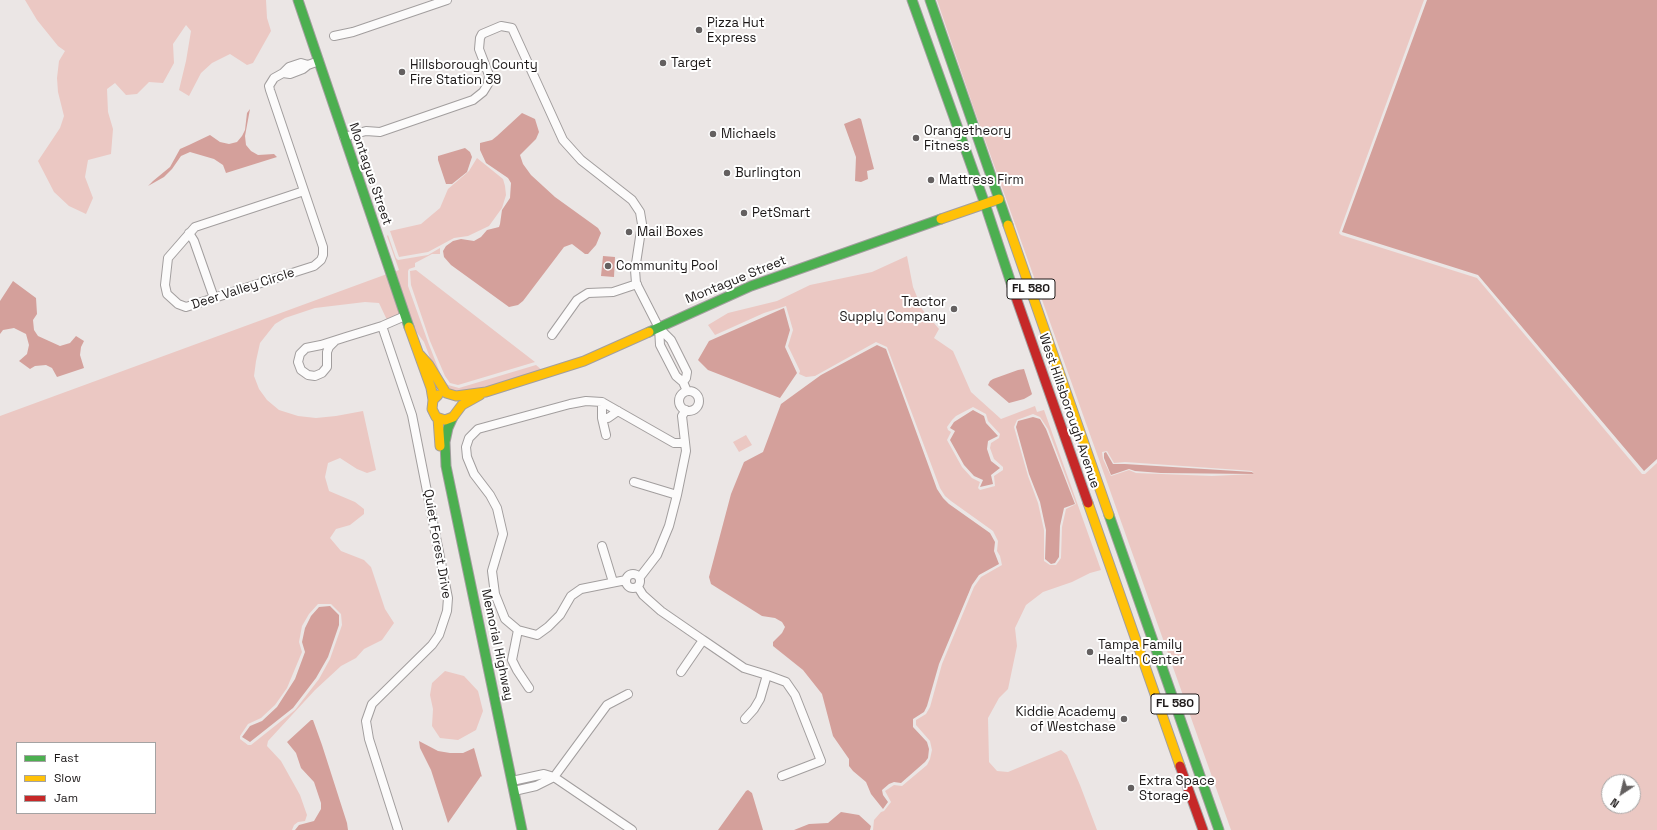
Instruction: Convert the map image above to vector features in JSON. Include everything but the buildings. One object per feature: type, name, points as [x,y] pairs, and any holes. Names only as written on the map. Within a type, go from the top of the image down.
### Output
[{"type":"main road","name":"Montague Street","points":[[298,0],[405,316],[420,355],[431,388],[433,400],[432,409],[438,418]]},
{"type":"main road","name":"West Hillsborough Avenue","points":[[912,0],[985,204],[1033,348],[1203,830]]},
{"type":"main road","name":"West Hillsborough Avenue","points":[[930,0],[1219,830]]},
{"type":"main road","name":"Montague Street","points":[[420,355],[429,365],[446,393],[456,396],[486,392],[535,378],[584,361],[751,286],[999,199]]},
{"type":"main road","name":"Montague Street","points":[[462,405],[486,392]]},
{"type":"main road","points":[[433,400],[439,395],[446,393]]},
{"type":"main road","name":"Memorial Highway","points":[[446,466],[445,442],[448,428],[462,405]]},
{"type":"main road","points":[[438,418],[445,420],[453,418]]},
{"type":"main road","name":"Memorial Highway","points":[[438,418],[441,452],[446,466],[522,830]]},
{"type":"street","points":[[334,36],[353,32],[447,0]]},
{"type":"street","points":[[344,137],[366,131],[380,132],[473,100],[488,84],[489,75],[479,49],[482,34],[501,26],[512,28],[563,140],[581,160],[632,200],[640,212],[642,224],[635,270],[637,284],[659,328],[671,340],[686,372],[686,378],[683,382]]},
{"type":"street","name":"Deer Valley Circle","points":[[304,191],[200,225],[189,233],[168,258],[165,290],[172,300],[182,307],[186,307],[318,264],[323,255],[323,247],[269,86],[274,78],[283,73],[288,67],[301,63],[308,64],[319,61]]},
{"type":"street","points":[[189,233],[194,241],[214,298]]},
{"type":"street","points":[[552,334],[577,300],[588,293],[613,292],[637,284]]},
{"type":"street","points":[[335,340],[327,352],[327,367],[322,373],[315,376],[308,375],[301,370],[298,362],[300,354],[306,348],[382,326],[405,316]]},
{"type":"street","name":"Quiet Forest Drive","points":[[382,326],[412,415],[448,598],[447,611],[439,635],[432,645],[372,704],[368,710],[366,721],[369,739],[398,830]]},
{"type":"street","points":[[659,328],[660,345],[676,376],[683,382],[687,391]]},
{"type":"street","points":[[687,391],[694,392],[699,399],[698,406],[692,411],[686,410],[680,404],[680,396],[687,391]]},
{"type":"street","points":[[640,577],[636,574],[631,574],[626,580],[581,589],[571,596],[560,616],[537,635],[518,630],[505,619],[495,594],[492,571],[503,534],[497,508],[490,495],[474,474],[467,457],[466,446],[469,438],[478,429],[564,405],[586,401],[602,402],[674,443],[684,443]]},
{"type":"street","points":[[602,402],[602,418],[606,435]]},
{"type":"street","points":[[638,587],[641,581],[640,577],[657,555],[669,526],[686,452],[682,416],[686,410]]},
{"type":"street","points":[[602,418],[608,418],[618,411]]},
{"type":"street","points":[[634,482],[677,495]]},
{"type":"street","points":[[602,546],[613,582]]},
{"type":"street","points":[[626,580],[627,585],[631,588],[638,587]]},
{"type":"street","points":[[638,587],[643,595],[661,611],[744,668],[786,682],[795,695],[821,761],[782,776]]},
{"type":"street","points":[[518,630],[512,660],[529,688]]},
{"type":"street","points":[[681,672],[703,640]]},
{"type":"street","points":[[745,719],[760,699],[767,675]]},
{"type":"street","points":[[514,791],[536,786],[554,777],[607,705],[628,694]]},
{"type":"street","points":[[512,781],[544,774],[554,777],[632,830]]},
{"type":"shaded area","points":[[25,0],[266,0],[267,18],[271,31],[253,63],[247,65],[230,54],[212,63],[201,73],[189,96],[179,90],[191,31],[186,25],[173,44],[174,63],[163,83],[149,82],[137,94],[126,95],[115,83],[107,89],[108,112],[113,129],[111,154],[88,160],[85,177],[93,198],[86,214],[69,206],[54,192],[38,161],[60,128],[64,116],[58,92],[57,78],[59,61],[65,51],[58,46],[37,20]]},
{"type":"shaded area","points":[[937,0],[1424,0],[1339,233],[1341,235],[1477,278],[1642,474],[1645,474],[1657,463],[1657,830],[1231,830],[974,109]],"holes":[[[1107,451],[1114,463],[1125,462],[1240,470],[1252,471],[1254,474],[1212,476],[1136,473],[1129,470],[1111,476],[1103,459],[1102,452]]]},
{"type":"shaded area","points":[[1427,0],[1657,0],[1657,459],[1644,471],[1478,275],[1342,232]]},
{"type":"shaded area","points":[[250,109],[245,136],[246,145],[251,151],[258,155],[274,154],[277,157],[226,173],[223,165],[214,159],[190,152],[181,156],[164,177],[148,186],[170,167],[180,149],[210,135],[220,142],[229,144],[237,142],[245,130],[247,113]]},
{"type":"shaded area","points":[[522,113],[535,119],[539,132],[536,139],[520,155],[523,164],[531,175],[555,197],[598,228],[601,233],[596,245],[588,254],[585,254],[572,244],[564,247],[523,301],[518,305],[509,307],[451,265],[444,257],[443,251],[446,246],[453,241],[461,239],[474,241],[481,237],[487,230],[499,227],[502,210],[510,198],[511,183],[508,178],[486,163],[480,150],[480,143],[492,140]]},
{"type":"shaded area","points":[[859,118],[861,119],[874,169],[867,171],[868,179],[861,182],[855,181],[856,157],[844,124]]},
{"type":"shaded area","points":[[465,148],[470,152],[472,157],[467,172],[452,184],[446,184],[438,156]]},
{"type":"shaded area","points":[[477,158],[503,179],[505,186],[506,195],[502,208],[489,226],[468,236],[454,238],[428,252],[399,257],[390,231],[421,224],[440,208],[448,189],[469,171]]},
{"type":"shaded area","points":[[388,235],[398,260],[428,255],[440,248],[440,254],[432,254],[415,263],[415,267],[409,269],[408,286],[442,378],[448,385],[459,388],[536,365],[543,371],[488,387],[457,392],[450,391],[432,363],[424,342],[412,326],[394,272],[399,270],[387,236]]},
{"type":"shaded area","name":"Community Pool","points":[[603,256],[615,257],[614,277],[601,276]]},
{"type":"shaded area","points":[[907,256],[913,287],[922,309],[939,329],[934,338],[953,351],[971,392],[1001,419],[1035,406],[1037,412],[1044,410],[1101,570],[1043,592],[1026,605],[1015,628],[1017,646],[1008,689],[999,698],[988,718],[989,762],[997,771],[1008,772],[1061,750],[1067,755],[1097,830],[873,830],[874,820],[891,802],[885,791],[894,785],[902,786],[927,765],[930,759],[932,750],[930,741],[916,725],[916,720],[926,714],[930,707],[942,664],[974,587],[981,577],[1002,565],[997,551],[998,541],[993,531],[951,501],[945,496],[940,488],[887,347],[876,342],[815,376],[806,377],[799,374],[800,371],[788,346],[793,330],[786,306],[764,313],[715,335],[708,325],[728,313],[777,301],[810,285],[872,272]],"holes":[[[973,407],[986,414],[988,421],[1000,434],[999,438],[991,443],[990,448],[994,459],[1003,467],[1003,470],[994,476],[995,486],[980,490],[978,488],[980,482],[972,478],[962,467],[947,440],[951,432],[947,427],[952,420],[956,416]],[[1033,414],[1040,417],[1048,429],[1076,504],[1066,509],[1062,527],[1061,558],[1056,565],[1050,565],[1044,561],[1044,530],[1038,503],[1028,476],[1014,427],[1017,420]]]},
{"type":"shaded area","points":[[416,270],[535,362],[458,385],[450,383],[445,376],[430,341],[411,285],[410,271]]},
{"type":"shaded area","points":[[387,274],[401,314],[387,320],[379,303],[365,302],[315,308],[285,318],[275,324],[260,343],[256,361],[254,376],[259,389],[267,400],[279,410],[298,416],[316,418],[363,411],[376,470],[367,473],[357,469],[340,458],[328,463],[325,477],[329,491],[355,502],[364,509],[364,514],[350,525],[336,529],[330,538],[341,551],[364,560],[371,567],[385,609],[394,623],[382,640],[364,649],[356,658],[341,666],[315,690],[268,741],[267,746],[281,761],[300,795],[307,815],[305,821],[298,822],[294,825],[292,830],[0,830],[0,416]],"holes":[[[318,604],[331,604],[341,614],[342,625],[330,659],[319,679],[295,710],[251,745],[248,745],[240,739],[240,736],[248,724],[261,718],[275,705],[287,688],[302,652],[299,642],[302,626],[309,614]]]},
{"type":"shaded area","points":[[13,281],[36,298],[37,314],[33,320],[34,330],[38,336],[60,346],[70,343],[76,336],[84,341],[81,347],[80,355],[84,368],[57,377],[52,368],[46,365],[35,366],[30,369],[19,361],[27,354],[29,345],[26,334],[14,328],[3,330],[0,334],[0,301]]},
{"type":"shaded area","points":[[784,308],[790,330],[785,347],[797,373],[780,398],[708,370],[698,360],[709,341]]},
{"type":"shaded area","points":[[877,345],[886,349],[937,489],[949,504],[990,533],[995,542],[994,551],[999,564],[979,575],[972,585],[939,664],[927,706],[924,712],[913,719],[913,727],[927,742],[929,749],[928,758],[901,783],[894,782],[882,790],[883,795],[888,802],[883,809],[871,794],[866,782],[849,766],[849,759],[833,736],[822,694],[803,670],[773,646],[773,642],[782,633],[785,627],[782,622],[775,618],[762,616],[711,584],[709,577],[731,494],[744,462],[763,452],[781,404],[821,375]]},
{"type":"shaded area","points":[[1024,369],[1032,394],[1024,399],[1009,403],[988,385],[993,379]]},
{"type":"shaded area","points":[[973,410],[984,416],[986,423],[998,436],[988,441],[987,449],[991,461],[1000,468],[991,475],[993,484],[980,487],[983,480],[974,476],[964,465],[950,440],[955,431],[950,428],[954,422]]},
{"type":"shaded area","points":[[1033,417],[1040,419],[1046,429],[1075,504],[1064,508],[1060,526],[1059,557],[1055,563],[1051,564],[1045,559],[1046,530],[1040,502],[1029,474],[1016,427],[1018,421]]},
{"type":"shaded area","points":[[746,435],[752,445],[739,452],[733,442]]},
{"type":"shaded area","points":[[1106,452],[1113,464],[1252,472],[1254,474],[1161,473],[1135,471],[1129,469],[1111,475],[1104,458],[1104,453]]},
{"type":"shaded area","points":[[330,606],[339,615],[339,625],[328,657],[316,678],[293,708],[250,742],[242,737],[250,726],[262,721],[277,707],[295,679],[305,652],[302,642],[305,628],[311,616],[319,607]]},
{"type":"shaded area","points":[[445,671],[464,676],[478,691],[483,711],[476,730],[458,740],[440,738],[432,726],[433,709],[430,695],[432,683]]},
{"type":"shaded area","points":[[311,720],[313,720],[322,745],[348,830],[295,830],[299,825],[314,821],[321,809],[321,803],[314,782],[301,768],[296,753],[287,742]]},
{"type":"shaded area","points":[[419,741],[438,751],[450,753],[463,753],[474,748],[482,777],[481,776],[448,823],[431,770],[420,748]]},
{"type":"shaded area","points":[[748,790],[752,793],[763,830],[718,830],[746,791]]},
{"type":"shaded area","points":[[841,812],[859,815],[871,826],[870,830],[794,830],[809,824],[828,823]]},
{"type":"traffic: fast","points":[[298,0],[409,327]]},
{"type":"traffic: fast","points":[[912,0],[985,204],[1012,286]]},
{"type":"traffic: fast","points":[[930,0],[1008,225]]},
{"type":"traffic: fast","points":[[649,332],[751,286],[941,219]]},
{"type":"traffic: fast","points":[[453,417],[448,428],[445,442],[446,466],[522,830]]},
{"type":"traffic: fast","points":[[1109,515],[1219,830]]},
{"type":"traffic: slow","points":[[941,219],[999,199]]},
{"type":"traffic: slow","points":[[1008,225],[1109,515]]},
{"type":"traffic: slow","points":[[409,327],[431,388],[433,400]]},
{"type":"traffic: slow","points":[[420,355],[429,365],[446,393],[456,396],[486,392],[584,361],[649,332]]},
{"type":"traffic: slow","points":[[438,395],[433,400],[432,409],[436,417],[445,420],[453,417],[462,405],[480,395]]},
{"type":"traffic: slow","points":[[438,418],[440,446]]},
{"type":"traffic: slow","points":[[1088,503],[1180,766]]},
{"type":"traffic: jam","points":[[1012,286],[1088,503]]},
{"type":"traffic: jam","points":[[1180,766],[1203,830]]},
{"type":"place","name":"Pizza Hut Express","points":[[699,30]]},
{"type":"place","name":"Target","points":[[663,63]]},
{"type":"place","name":"Hillsborough County Fire Station 39","points":[[402,72]]},
{"type":"place","name":"Michaels","points":[[713,134]]},
{"type":"place","name":"Orangetheory Fitness","points":[[916,138]]},
{"type":"place","name":"Burlington","points":[[727,173]]},
{"type":"place","name":"Mattress Firm","points":[[931,180]]},
{"type":"place","name":"PetSmart","points":[[744,213]]},
{"type":"place","name":"Mail Boxes","points":[[629,232]]},
{"type":"place","name":"Community Pool","points":[[608,266]]},
{"type":"place","name":"Tractor Supply Company","points":[[954,309]]},
{"type":"place","name":"Tampa Family Health Center","points":[[1090,652]]},
{"type":"place","name":"Kiddie Academy of Westchase","points":[[1124,719]]},
{"type":"place","name":"Extra Space Storage","points":[[1131,788]]}]
